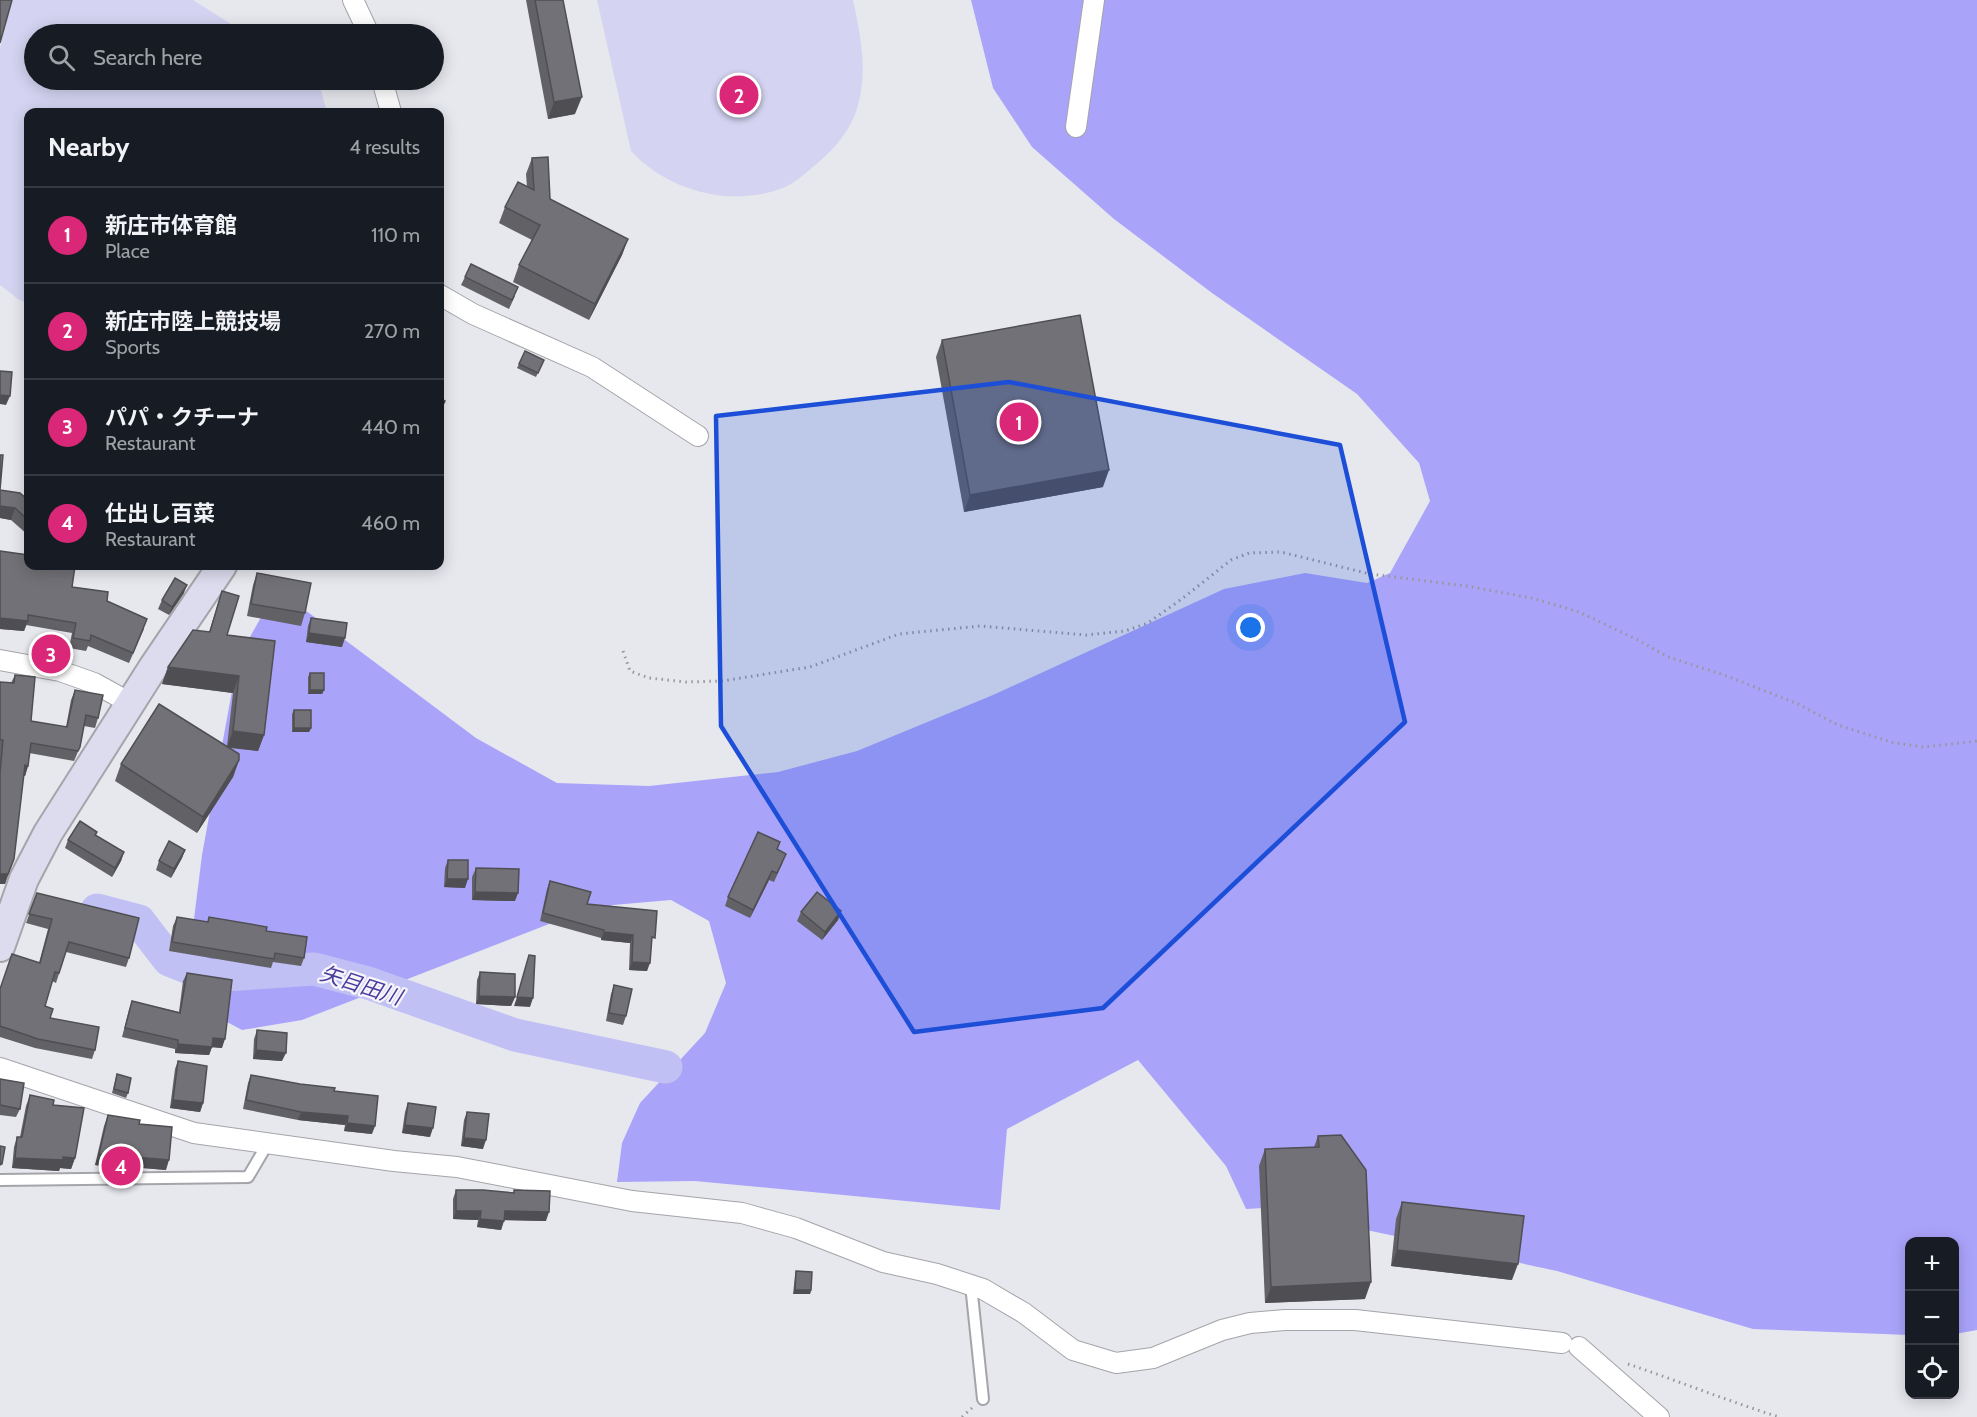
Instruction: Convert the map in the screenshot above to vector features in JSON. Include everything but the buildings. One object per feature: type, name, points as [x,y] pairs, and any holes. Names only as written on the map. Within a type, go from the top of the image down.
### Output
[{"type":"street","points":[[353,0],[364,24]]},
{"type":"street","points":[[1076,127],[1094,0]]},
{"type":"street","points":[[385,90],[390,108]]},
{"type":"street","points":[[444,297],[473,314],[592,367],[699,436]]},
{"type":"street","points":[[0,947],[24,879],[48,833],[154,666],[219,570]]},
{"type":"street","points":[[0,660],[60,671],[94,683],[132,704]]},
{"type":"street","points":[[0,1068],[194,1133],[394,1161],[457,1167],[632,1201],[742,1213],[796,1228],[884,1262],[937,1274],[983,1289],[1024,1313],[1073,1350],[1116,1364],[1153,1358],[1222,1330],[1250,1323],[1286,1320],[1355,1320],[1570,1345],[1659,1417]]},
{"type":"lane","points":[[0,1180],[248,1177],[268,1143]]},
{"type":"lane","points":[[971,1285],[983,1399]]},
{"type":"path","points":[[623,651],[630,671],[649,678],[686,682],[722,681],[810,667],[899,634],[980,626],[1086,635],[1125,631],[1148,623],[1231,560],[1249,553],[1281,552],[1370,574],[1466,586],[1532,598],[1579,612],[1668,657],[1727,676],[1798,704],[1838,725],[1894,743],[1924,747],[1977,741]]},
{"type":"path","points":[[1621,1362],[1779,1417]]},
{"type":"highlighted area","points":[[1009,382],[1340,445],[1405,722],[1103,1008],[914,1032],[721,726],[716,416]]},
{"type":"shaded area","points":[[12,0],[193,0],[231,24],[24,24],[24,90],[321,90],[326,108],[24,108],[24,302],[0,285],[0,48]]},
{"type":"shaded area","points":[[597,0],[853,0],[861,41],[863,68],[857,109],[851,124],[826,156],[798,180],[783,188],[763,194],[722,196],[682,186],[646,165],[631,151]]},
{"type":"shaded area","points":[[971,0],[1977,0],[1977,1330],[1959,1333],[1959,1237],[1905,1237],[1905,1335],[1753,1329],[1557,1271],[1264,1208],[1246,1209],[1226,1166],[1138,1060],[1007,1129],[1000,1210],[695,1181],[617,1182],[622,1143],[640,1103],[705,1033],[726,983],[709,921],[671,900],[613,905],[549,924],[302,1020],[242,1030],[184,999],[202,855],[238,658],[277,589],[476,738],[557,783],[649,786],[778,772],[857,751],[993,695],[1224,589],[1305,573],[1367,583],[1390,573],[1430,501],[1419,463],[1357,394],[1212,293],[1114,219],[1032,147],[993,88]]},
{"type":"waterway","name":"矢目田川","points":[[97,910],[139,921],[169,960],[209,976],[314,969],[368,983],[515,1035],[666,1067]]},
{"type":"place","name":"新庄市陸上競技場","points":[[739,95]]},
{"type":"place","name":"新庄市体育館","points":[[1019,422]]},
{"type":"place","name":"パパ・クチーナ","points":[[51,654]]},
{"type":"place","name":"仕出し百菜","points":[[121,1166]]}]
